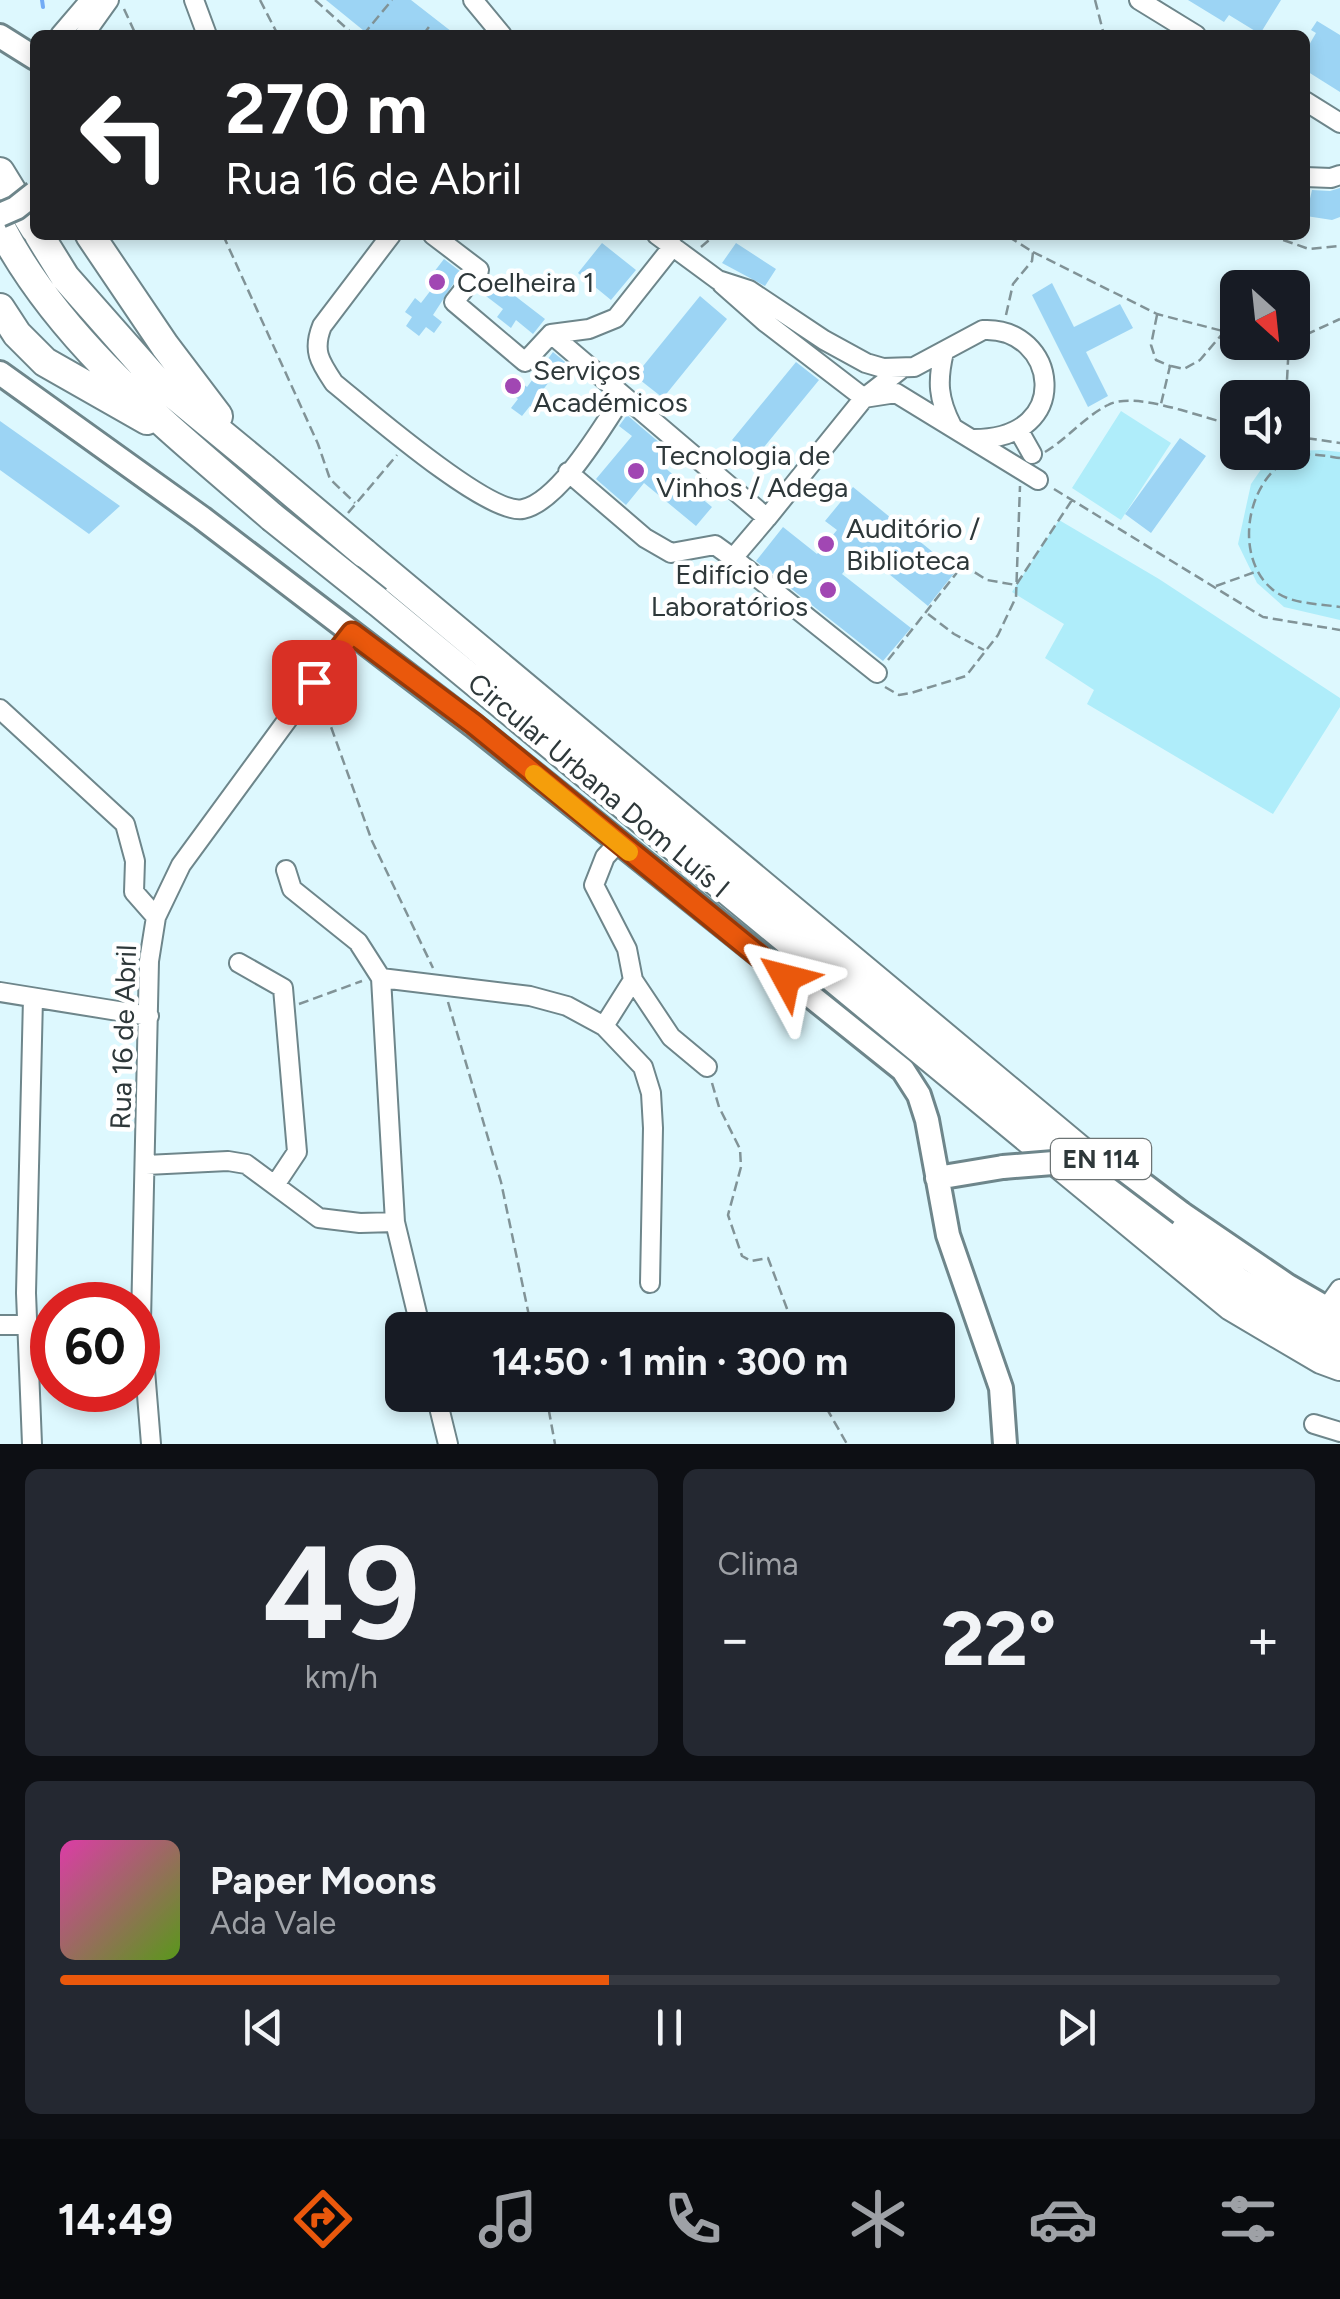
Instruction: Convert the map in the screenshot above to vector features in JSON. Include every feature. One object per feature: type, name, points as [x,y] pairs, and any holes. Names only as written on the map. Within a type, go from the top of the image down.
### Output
[{"type":"highway","name":"Circular Urbana Dom Luís I","points":[[0,172],[30,221]]},
{"type":"highway","name":"Circular Urbana Dom Luís I","points":[[0,226],[30,276],[70,328],[186,442],[272,517],[1231,1306],[1321,1359],[1340,1366]]},
{"type":"highway","name":"Circular Urbana Dom Luís I","points":[[42,240],[65,276],[155,380],[1238,1282],[1340,1340]]},
{"type":"highway","points":[[93,240],[195,388],[258,464]]},
{"type":"highway","points":[[0,308],[17,334],[45,362],[186,442]]},
{"type":"main road","points":[[0,215],[30,197]]},
{"type":"main road","points":[[0,374],[188,508],[474,724],[903,1070],[919,1094],[948,1235],[1001,1388],[1005,1444]]},
{"type":"main road","name":"EN 114","points":[[937,1178],[1003,1167],[1102,1159],[1119,1166],[1181,1213],[1332,1313]]},
{"type":"street","points":[[194,0],[206,30]]},
{"type":"street","points":[[474,0],[498,30]]},
{"type":"street","points":[[1139,0],[1188,30]]},
{"type":"street","points":[[67,30],[106,2]]},
{"type":"street","points":[[87,30],[106,2]]},
{"type":"street","points":[[1310,105],[1340,123]]},
{"type":"street","points":[[1310,177],[1340,175]]},
{"type":"street","points":[[387,240],[322,326],[316,342],[322,364],[334,383],[485,498],[507,508],[523,509],[546,497],[623,396]]},
{"type":"street","points":[[455,242],[479,270],[454,302],[525,362],[551,334],[589,330],[616,318],[665,241],[864,398],[896,393],[974,439],[1026,462]]},
{"type":"street","points":[[718,280],[749,290],[866,363],[900,370],[914,367],[983,330],[1002,331],[1022,340],[1033,352],[1045,383],[1042,402],[1033,418],[1019,430],[1001,439],[974,439]]},
{"type":"street","points":[[551,334],[767,518]]},
{"type":"street","points":[[944,352],[939,400],[952,426]]},
{"type":"street","points":[[732,558],[864,398],[900,370]]},
{"type":"street","points":[[1019,430],[1026,462],[1038,480]]},
{"type":"street","points":[[568,472],[645,538],[671,553],[716,544],[877,673]]},
{"type":"street","name":"Rua 16 de Abril","points":[[151,1444],[141,1321],[150,960],[156,918],[182,865],[352,633]]},
{"type":"street","points":[[0,709],[124,824],[135,861],[134,892],[156,918]]},
{"type":"street","points":[[618,842],[605,857],[594,886],[627,950],[634,980],[671,1037],[707,1067]]},
{"type":"street","points":[[286,870],[292,889],[358,942],[381,978],[395,1222],[417,1312]]},
{"type":"street","points":[[239,963],[283,988],[297,1152],[275,1185]]},
{"type":"street","points":[[381,978],[530,996],[567,1006],[604,1026],[643,1067],[651,1094],[650,1283]]},
{"type":"street","points":[[604,1026],[634,980]]},
{"type":"street","points":[[0,992],[149,1016]]},
{"type":"street","points":[[32,1444],[26,1325],[33,998]]},
{"type":"street","points":[[146,1164],[246,1164],[319,1218],[395,1222]]},
{"type":"street","points":[[1332,1313],[1340,1289]]},
{"type":"street","points":[[0,1324],[26,1325]]},
{"type":"street","points":[[440,1412],[448,1444]]},
{"type":"street","points":[[1314,1424],[1340,1432]]},
{"type":"path","points":[[260,0],[275,30]]},
{"type":"path","points":[[315,0],[348,30]]},
{"type":"path","points":[[366,30],[392,0]]},
{"type":"path","points":[[1095,0],[1103,30]]},
{"type":"path","points":[[106,2],[131,30]]},
{"type":"path","points":[[427,30],[432,24]]},
{"type":"path","points":[[225,240],[318,444],[330,480],[355,504],[408,442]]},
{"type":"path","points":[[689,258],[709,240]]},
{"type":"path","points":[[1014,240],[1157,314],[1220,331]]},
{"type":"path","points":[[1282,240],[1308,250],[1340,246]]},
{"type":"path","points":[[1002,331],[1013,284],[1032,262],[1033,252]]},
{"type":"path","points":[[1157,314],[1151,345],[1156,360],[1170,366],[1184,369],[1200,360],[1220,338]]},
{"type":"path","points":[[1310,332],[1340,318]]},
{"type":"path","points":[[1160,406],[1170,366]]},
{"type":"path","points":[[1016,585],[987,580],[963,565],[877,673],[890,692],[911,693],[966,676],[986,651],[1016,597],[1026,462],[1049,451],[1085,418],[1112,402],[1131,398],[1220,421]]},
{"type":"path","points":[[1310,439],[1340,443]]},
{"type":"path","points":[[1340,458],[1296,456],[1276,467],[1254,500],[1250,523],[1251,552],[1257,572],[1280,596],[1340,607]]},
{"type":"path","points":[[1038,480],[1263,617],[1340,630]]},
{"type":"path","points":[[1016,585],[1072,500]]},
{"type":"path","points":[[1214,587],[1257,572]]},
{"type":"path","points":[[927,613],[954,634],[986,651]]},
{"type":"path","points":[[314,682],[372,841],[441,986],[500,1182],[528,1312]]},
{"type":"path","points":[[285,1013],[362,981],[373,985],[382,1000]]},
{"type":"path","points":[[707,1067],[719,1107],[740,1149],[740,1167],[728,1214],[742,1256],[751,1261],[768,1258],[788,1312]]},
{"type":"path","points":[[549,1412],[556,1444]]},
{"type":"path","points":[[829,1412],[847,1444]]},
{"type":"shaded area","points":[[1121,411],[1171,443],[1121,520],[1072,488]]},
{"type":"shaded area","points":[[1310,450],[1340,452],[1340,620],[1284,607],[1257,583],[1238,544],[1251,484],[1261,470],[1310,470]]},
{"type":"shaded area","points":[[1059,520],[1159,579],[1340,698],[1340,707],[1273,814],[1087,704],[1094,690],[1045,658],[1064,624],[1012,592]]},
{"type":"building","points":[[326,0],[411,0],[450,30],[363,30]]},
{"type":"building","points":[[1188,0],[1281,0],[1262,30],[1253,30],[1229,15],[1224,22]]},
{"type":"building","points":[[1317,21],[1340,35],[1340,92],[1310,73],[1310,43],[1316,33],[1311,30]]},
{"type":"building","points":[[1340,188],[1340,217],[1332,220],[1310,217],[1312,190]]},
{"type":"building","points":[[602,243],[636,270],[611,300],[578,273]]},
{"type":"building","points":[[736,243],[776,269],[765,286],[722,263]]},
{"type":"building","points":[[444,259],[461,272],[433,315],[442,322],[434,333],[426,327],[419,336],[406,326],[412,317],[405,312],[415,298],[421,303],[441,277],[434,272]]},
{"type":"building","points":[[493,279],[545,319],[533,334],[516,320],[511,328],[497,317],[503,309],[482,293]]},
{"type":"building","points":[[1052,283],[1074,327],[1120,304],[1133,328],[1086,352],[1108,396],[1088,407],[1032,295]]},
{"type":"building","points":[[700,296],[727,319],[663,398],[635,376]]},
{"type":"building","points":[[553,352],[576,371],[571,377],[560,368],[538,396],[548,403],[539,414],[530,406],[522,416],[511,408],[518,399],[509,392],[518,380],[527,387]]},
{"type":"building","points":[[796,362],[819,380],[755,458],[732,440]]},
{"type":"building","name":"Tecnologia de Vinhos / Adega","points":[[627,415],[668,450],[658,462],[712,507],[696,526],[644,483],[626,505],[596,479],[632,436],[619,426]]},
{"type":"building","points":[[0,421],[120,506],[89,534],[0,470]]},
{"type":"building","points":[[1180,438],[1206,456],[1151,533],[1125,514]]},
{"type":"building","name":"Edifício de Laboratórios","points":[[853,487],[956,571],[928,606],[861,551],[842,574],[911,628],[883,661],[756,561],[783,527],[817,554],[837,530],[825,521]]},
{"type":"waterway","points":[[42,0],[43,7]]},
{"type":"slow traffic","points":[[534,774],[629,852]]},
{"type":"place","name":"Coelheira 1","points":[[437,282]]},
{"type":"place","name":"Serviços Académicos","points":[[513,386]]},
{"type":"place","name":"Tecnologia de Vinhos / Adega","points":[[636,471]]},
{"type":"place","name":"Auditório / Biblioteca","points":[[826,544]]},
{"type":"place","name":"Edifício de Laboratórios","points":[[828,590]]},
{"type":"route","points":[[314,682],[352,633],[474,724],[786,978]]}]
